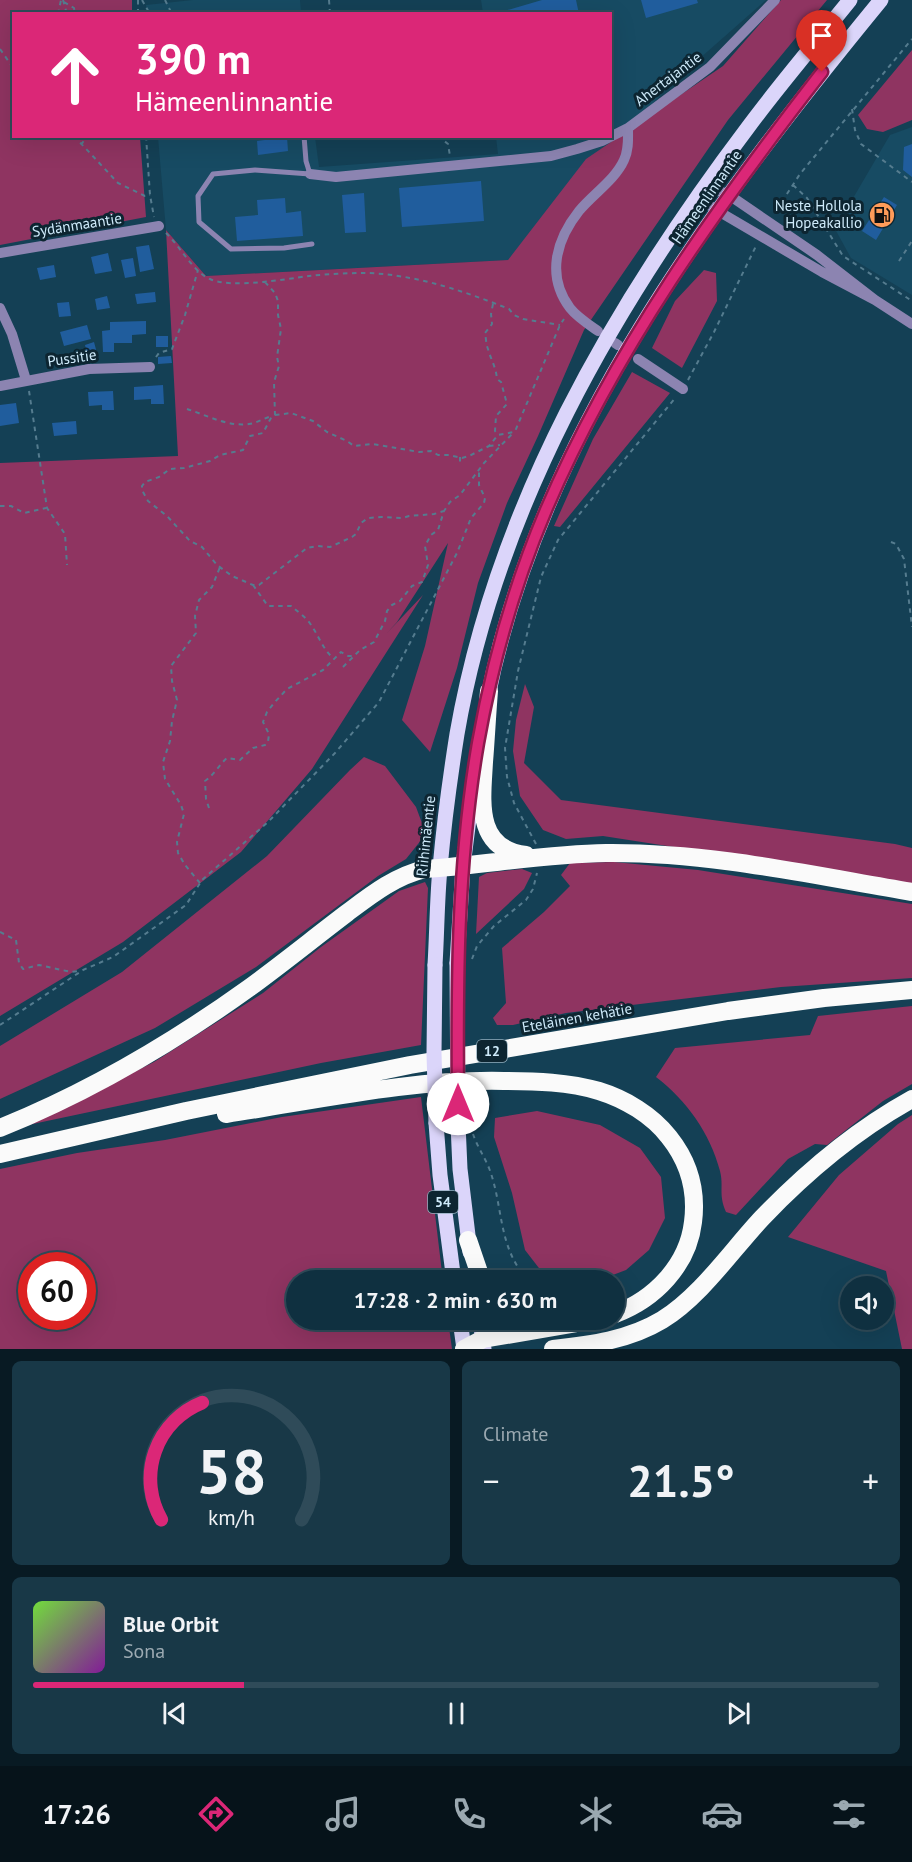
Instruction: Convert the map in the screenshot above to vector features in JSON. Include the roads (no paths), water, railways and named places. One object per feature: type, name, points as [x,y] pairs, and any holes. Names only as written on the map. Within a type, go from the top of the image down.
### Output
[{"type":"highway","points":[[489,691],[482,795],[483,819],[493,840],[501,847],[512,853],[541,856]]},
{"type":"highway","points":[[0,1128],[76,1094],[180,1035],[251,986],[392,882],[409,873],[425,869],[541,856],[607,853],[694,858],[766,867],[912,892]]},
{"type":"highway","name":"Eteläinen kehätie","points":[[76,1137],[261,1095],[422,1063],[728,1011],[824,998],[912,990]]},
{"type":"highway","points":[[76,1137],[409,1084],[534,1081],[568,1084],[600,1091],[642,1112],[665,1132],[682,1156],[692,1180],[694,1195],[692,1230],[679,1263],[656,1290],[639,1303],[625,1309]]},
{"type":"highway","points":[[553,1349],[621,1338],[663,1319],[699,1289],[761,1219],[804,1177],[859,1133],[912,1099]]},
{"type":"highway","name":"12","points":[[0,1154],[76,1137]]},
{"type":"highway","points":[[468,1240],[478,1270]]},
{"type":"highway","points":[[464,1349],[546,1330]]},
{"type":"main road","name":"Hämeenlinnantie","points":[[566,413],[644,278],[701,192],[750,124],[850,0]]},
{"type":"main road","name":"Hämeenlinnantie","points":[[489,691],[522,573],[545,512],[583,430],[616,370],[655,305],[729,195],[822,72],[881,0]]},
{"type":"main road","name":"Riihimäentie","points":[[453,1270],[440,1175],[434,1053],[435,965],[440,868],[458,732],[482,631],[502,563],[545,455],[566,413]]},
{"type":"main road","points":[[463,866],[473,775],[489,691]]},
{"type":"main road","name":"54","points":[[463,866],[465,1127],[460,1169],[472,1270]]},
{"type":"main road","points":[[461,1330],[464,1349]]},
{"type":"street","name":"Ahertajantie","points":[[612,136],[628,128],[710,67],[775,0]]},
{"type":"street","points":[[598,331],[571,310],[562,296],[555,264],[562,238],[579,212],[624,160],[628,146],[628,128]]},
{"type":"street","name":"Ahertajantie","points":[[310,174],[336,177],[551,156],[608,138]]},
{"type":"street","points":[[875,300],[718,211],[709,205],[701,192],[720,191],[729,195],[912,324]]},
{"type":"street","name":"Sydänmaantie","points":[[0,253],[159,226]]},
{"type":"street","points":[[0,308],[12,334],[26,380]]},
{"type":"street","points":[[638,359],[683,389]]},
{"type":"street","name":"Pussitie","points":[[0,386],[89,369],[150,367]]},
{"type":"lane","points":[[304,138],[306,161],[310,174],[255,170],[213,174],[198,196],[199,222],[231,249],[284,248],[312,244]]},
{"type":"place","name":"Neste Hollola Hopeakallio","points":[[882,215]]}]
